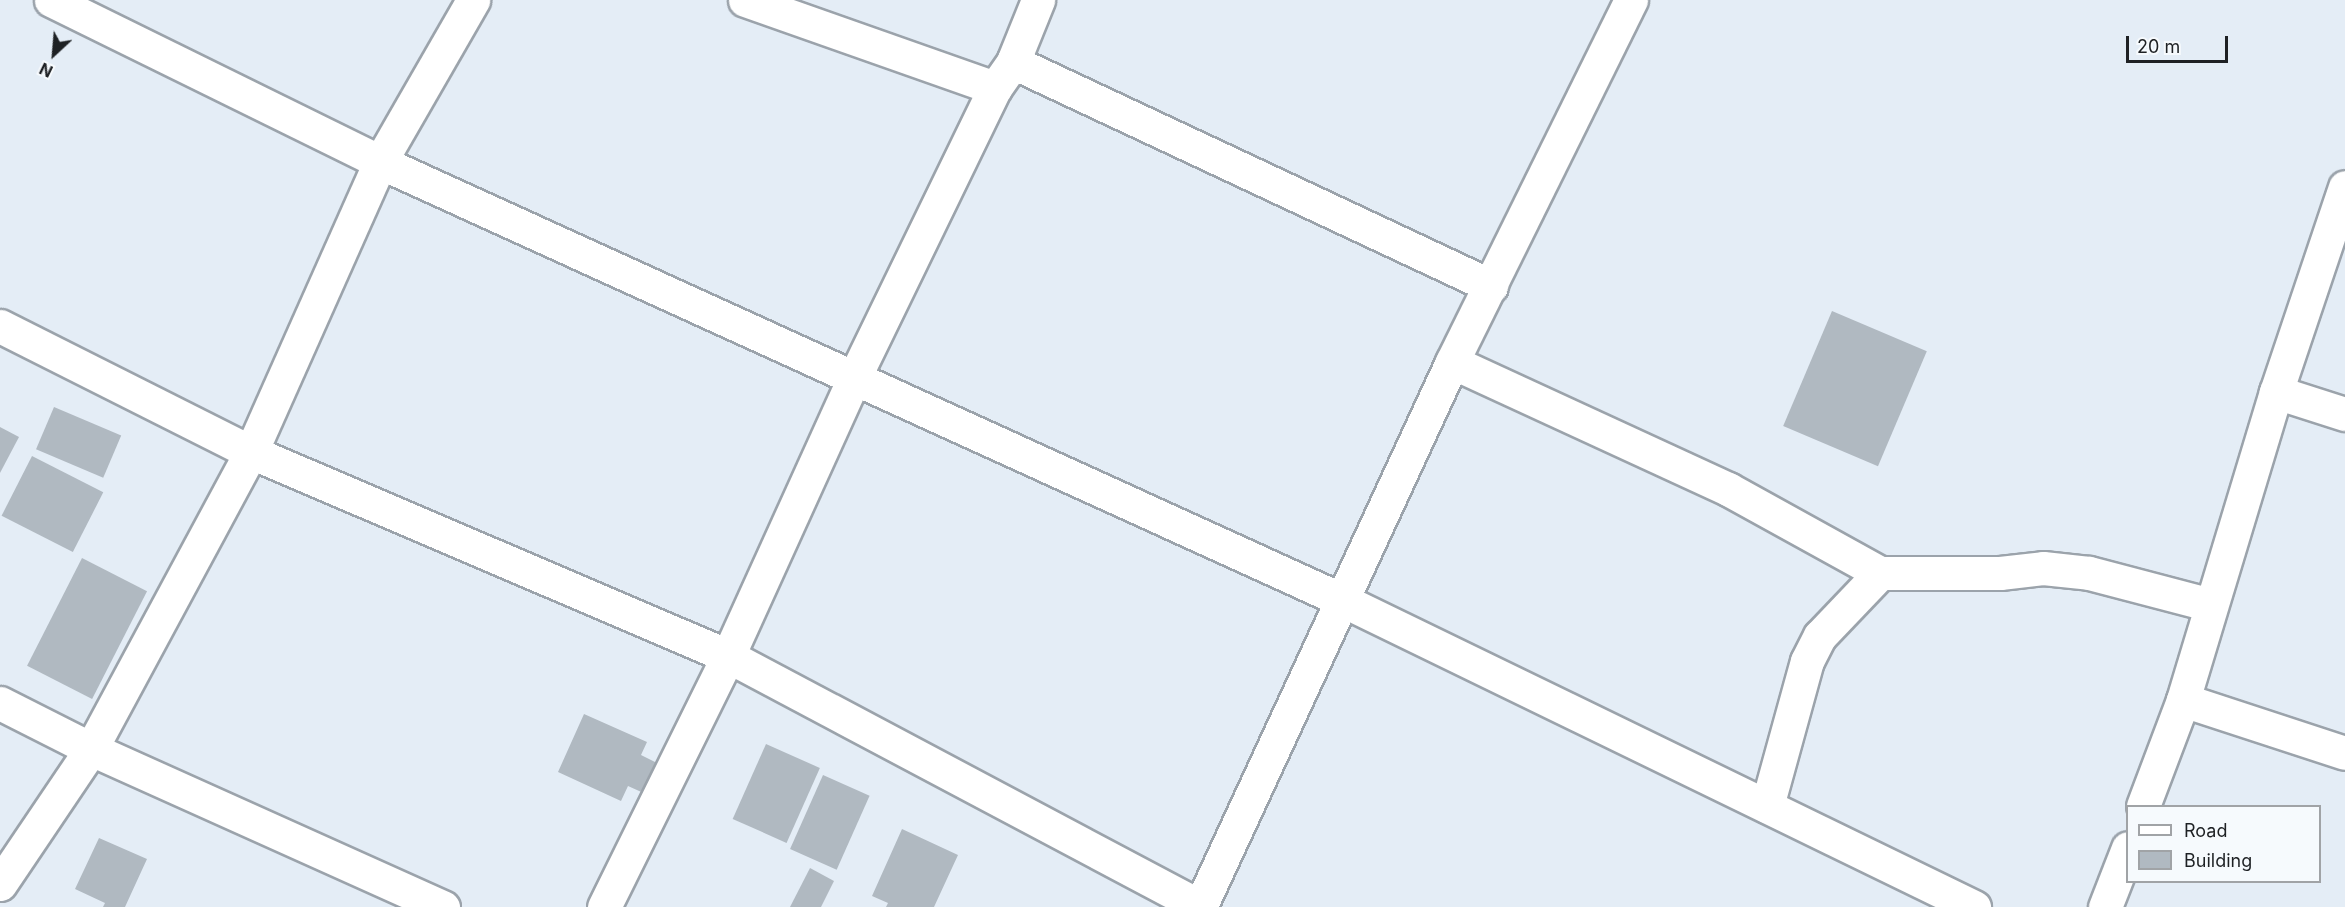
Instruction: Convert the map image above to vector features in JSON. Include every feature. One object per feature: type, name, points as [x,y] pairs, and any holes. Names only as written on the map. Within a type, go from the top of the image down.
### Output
[{"type":"street","points":[[51,0],[380,162],[855,376],[1340,599],[1974,907]]},
{"type":"street","points":[[0,884],[91,749],[251,452],[380,162],[473,0]]},
{"type":"street","points":[[745,0],[831,27],[995,88]]},
{"type":"street","points":[[604,907],[728,656],[855,376],[995,88],[1013,62],[1038,0]]},
{"type":"street","points":[[0,326],[251,452],[728,656],[1201,907],[1340,599],[1452,362],[1630,0]]},
{"type":"street","points":[[1013,62],[1491,285]]},
{"type":"street","points":[[2144,805],[2183,700],[2276,392],[2340,229],[2345,187]]},
{"type":"street","points":[[1452,362],[1728,489],[1880,573],[2000,573],[2043,568],[2089,573],[2211,605]]},
{"type":"street","points":[[2276,392],[2345,414]]},
{"type":"street","points":[[1767,806],[1807,661],[1820,636],[1880,573]]},
{"type":"street","points":[[2183,700],[2345,753]]},
{"type":"street","points":[[0,703],[91,749],[443,907]]},
{"type":"street","points":[[2106,907],[2126,851]]},
{"type":"building","points":[[1832,311],[1927,351],[1878,466],[1783,426]]},
{"type":"building","points":[[54,407],[121,436],[103,478],[36,449]]},
{"type":"building","points":[[0,427],[19,437],[0,473]]},
{"type":"building","points":[[32,456],[103,492],[73,552],[2,516]]},
{"type":"building","points":[[82,558],[147,591],[92,699],[27,666]]},
{"type":"building","points":[[584,714],[647,742],[641,755],[661,765],[648,795],[628,786],[621,801],[558,772]]},
{"type":"building","points":[[766,744],[820,768],[787,843],[733,819]]},
{"type":"building","points":[[823,775],[870,796],[837,870],[790,849]]},
{"type":"building","points":[[902,829],[958,855],[934,907],[886,907],[888,903],[872,896]]},
{"type":"building","points":[[99,838],[147,859],[125,907],[103,907],[105,903],[75,889]]},
{"type":"building","points":[[810,868],[834,881],[821,907],[790,907]]}]
